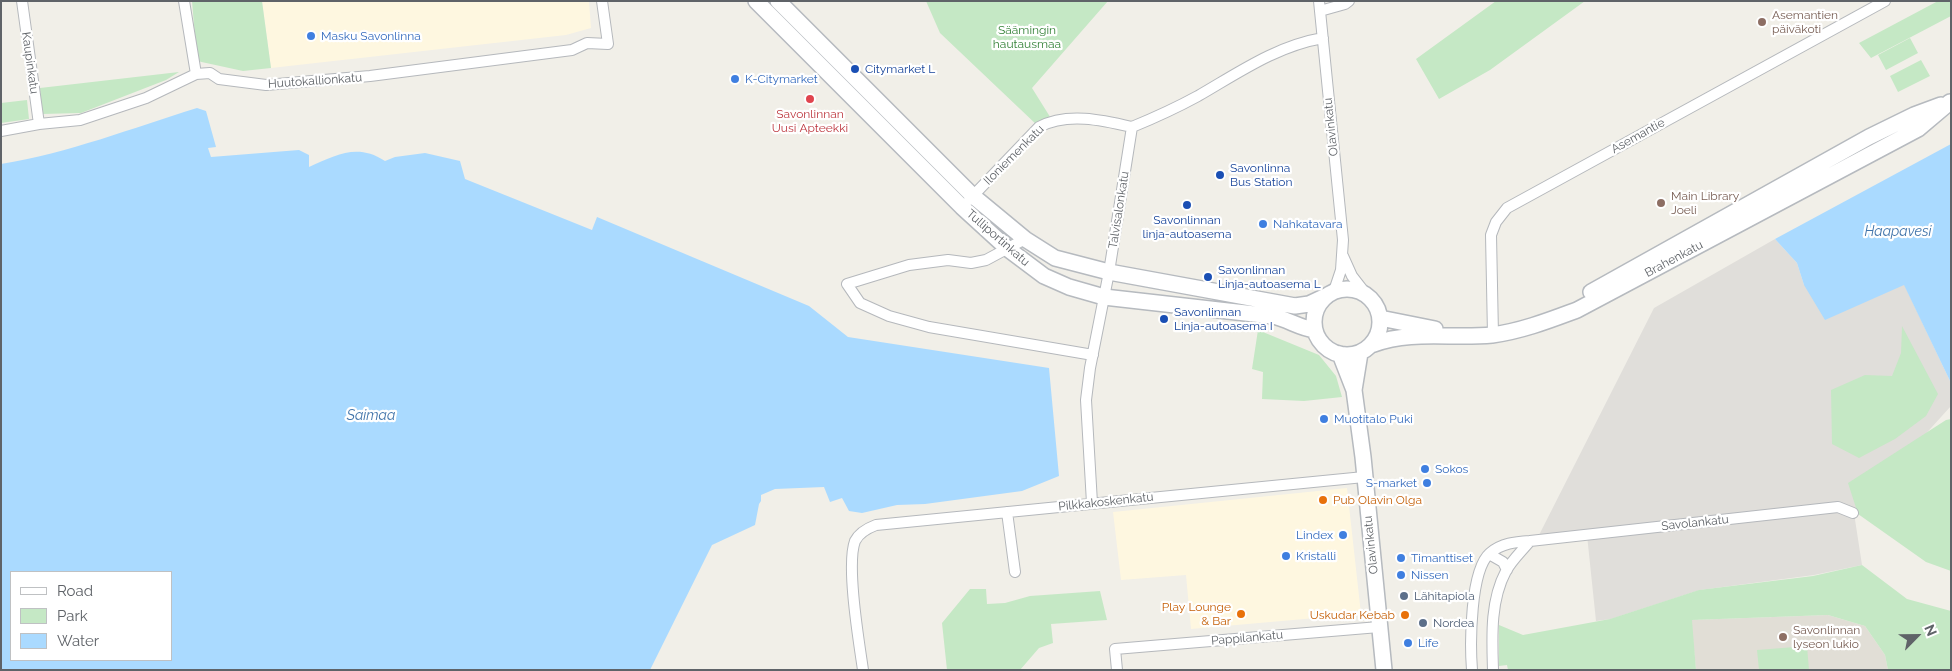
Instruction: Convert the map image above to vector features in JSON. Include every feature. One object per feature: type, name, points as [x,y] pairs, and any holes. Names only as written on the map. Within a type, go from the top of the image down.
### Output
[{"type":"main road","name":"Tulliportinkatu","points":[[778,1],[967,201],[1008,249],[1044,276],[1069,287],[1104,297],[1272,316],[1287,319],[1297,326],[1315,330]]},
{"type":"main road","name":"Tulliportinkatu","points":[[763,4],[967,201],[1055,258],[1109,272],[1295,306],[1310,304],[1330,294]]},
{"type":"main road","name":"Brahenkatu","points":[[1374,344],[1399,337],[1493,331],[1580,298],[1869,137],[1914,114],[1950,102]]},
{"type":"main road","points":[[1345,289],[1356,290],[1366,294],[1373,301],[1380,318],[1380,326],[1374,344],[1360,353],[1350,355],[1340,354],[1324,346],[1315,330],[1316,311],[1330,294],[1345,289]]},
{"type":"main road","name":"Brahenkatu","points":[[1380,318],[1436,330],[1493,331]]},
{"type":"main road","name":"Olavinkatu","points":[[1354,390],[1360,353]]},
{"type":"main road","name":"Olavinkatu","points":[[1340,354],[1354,390],[1384,670]]},
{"type":"street","name":"Kaupinkatu","points":[[22,1],[38,124]]},
{"type":"street","points":[[1,131],[38,124],[80,120],[146,98],[196,74],[184,1]]},
{"type":"street","name":"Huutokallionkatu","points":[[196,74],[210,73],[219,79],[266,85],[334,80],[572,50],[587,43],[608,44],[602,1]]},
{"type":"street","points":[[1319,6],[1346,4],[1349,1]]},
{"type":"street","name":"Asemantie","points":[[1493,331],[1491,235],[1496,222],[1507,208],[1885,1]]},
{"type":"street","name":"Olavinkatu","points":[[1319,6],[1343,240],[1340,278],[1330,294]]},
{"type":"street","points":[[1132,128],[1189,101],[1269,55],[1323,38]]},
{"type":"street","name":"Iloniemenkatu","points":[[967,201],[1039,127],[1052,120],[1091,119],[1132,128]]},
{"type":"street","name":"Talvisalonkatu","points":[[1092,503],[1086,400],[1132,128]]},
{"type":"street","points":[[1025,239],[986,260],[971,263],[948,260],[909,265],[847,284],[860,303],[889,316],[929,327],[1093,355]]},
{"type":"street","name":"Olavinkatu","points":[[1342,253],[1352,276],[1366,294]]},
{"type":"street","name":"Pilkkakoskenkatu","points":[[863,670],[851,566],[855,542],[867,529],[876,525],[1364,477]]},
{"type":"street","name":"Savolankatu","points":[[1489,554],[1508,543],[1838,507],[1853,513]]},
{"type":"street","points":[[1007,512],[1015,572]]},
{"type":"street","points":[[1492,670],[1496,601],[1507,570],[1533,541]]},
{"type":"street","points":[[1472,670],[1473,611],[1478,572],[1489,554],[1503,562],[1507,570]]},
{"type":"street","name":"Pappilankatu","points":[[1117,670],[1115,649],[1379,627]]},
{"type":"shaded area","points":[[262,1],[589,1],[591,28],[566,35],[271,68]]},
{"type":"shaded area","points":[[1775,239],[1797,263],[1804,285],[1904,284],[1951,383],[1951,406],[1854,513],[1862,565],[1814,575],[1700,590],[1611,619],[1596,621],[1587,535],[1536,541],[1654,308]]},
{"type":"shaded area","name":"Kristalli","points":[[1347,488],[1361,614],[1191,629],[1186,575],[1121,580],[1113,512]]},
{"type":"shaded area","name":"Savonlinnan lyseon lukio","points":[[1828,615],[1865,626],[1885,655],[1888,670],[1696,670],[1691,620]]},
{"type":"green space","points":[[192,1],[262,1],[271,68],[243,71],[197,61]]},
{"type":"green space","name":"Säämingin hautausmaa","points":[[926,1],[1108,1],[1032,88],[1052,120],[1039,127],[940,33]]},
{"type":"green space","points":[[1496,1],[1585,1],[1490,70],[1439,99],[1416,59]]},
{"type":"green space","points":[[1938,1],[1951,1],[1951,16],[1871,58],[1859,43]]},
{"type":"green space","points":[[1910,38],[1918,53],[1886,70],[1878,55]]},
{"type":"green space","points":[[1921,60],[1930,76],[1898,92],[1890,76]]},
{"type":"green space","points":[[179,72],[166,80],[81,113],[42,114],[40,88]]},
{"type":"green space","points":[[27,100],[29,119],[1,123],[1,103]]},
{"type":"green space","points":[[1902,326],[1938,394],[1926,416],[1895,439],[1859,458],[1832,444],[1831,390],[1865,375],[1892,376],[1901,353]]},
{"type":"green space","points":[[1258,330],[1319,355],[1336,376],[1342,397],[1304,401],[1262,399],[1263,372],[1252,369]]},
{"type":"green space","points":[[1951,419],[1951,571],[1926,562],[1858,514],[1848,483],[1946,420]]},
{"type":"green space","points":[[1862,565],[1907,599],[1951,611],[1951,670],[1888,670],[1885,655],[1865,626],[1828,615],[1692,620],[1696,670],[1508,670],[1507,665],[1499,666],[1499,625],[1523,635],[1610,619],[1699,590],[1813,576]]},
{"type":"green space","points":[[970,589],[986,589],[987,604],[1005,603],[1030,596],[1100,591],[1107,620],[1051,624],[1053,643],[1039,648],[1020,670],[947,670],[942,623]]},
{"type":"green space","points":[[1807,646],[1809,670],[1759,670],[1757,650]]},
{"type":"water","name":"Saimaa","points":[[197,108],[206,111],[216,147],[208,148],[211,157],[299,150],[309,155],[309,167],[338,155],[356,152],[375,156],[385,161],[395,157],[425,153],[460,161],[465,179],[592,230],[597,217],[809,306],[848,337],[1049,368],[1059,476],[1022,491],[925,504],[897,505],[862,513],[849,511],[842,498],[830,502],[824,487],[775,489],[761,495],[755,525],[712,545],[650,670],[1,670],[1,164],[76,147]]},
{"type":"water","name":"Haapavesi","points":[[1951,144],[1951,383],[1904,285],[1825,320],[1804,285],[1797,263],[1775,239]]},
{"type":"place","name":"Asemantien päiväkoti","points":[[1762,22]]},
{"type":"place","name":"Masku Savonlinna","points":[[311,36]]},
{"type":"place","name":"Citymarket L","points":[[855,69]]},
{"type":"place","name":"K-Citymarket","points":[[735,79]]},
{"type":"place","name":"Savonlinnan Uusi Apteekki","points":[[810,99]]},
{"type":"place","name":"Savonlinna Bus Station","points":[[1220,175]]},
{"type":"place","name":"Main Library Joeli","points":[[1661,203]]},
{"type":"place","name":"Savonlinnan linja-autoasema","points":[[1187,205]]},
{"type":"place","name":"Nahkatavara","points":[[1263,224]]},
{"type":"place","name":"Savonlinnan Linja-autoasema L","points":[[1208,277]]},
{"type":"place","name":"Savonlinnan Linja-autoasema I","points":[[1164,319]]},
{"type":"place","name":"Muotitalo Puki","points":[[1324,419]]},
{"type":"place","name":"Sokos","points":[[1425,469]]},
{"type":"place","name":"S-market","points":[[1427,483]]},
{"type":"place","name":"Pub Olavin Olga","points":[[1323,500]]},
{"type":"place","name":"Lindex","points":[[1343,535]]},
{"type":"place","name":"Kristalli","points":[[1286,556]]},
{"type":"place","name":"Timanttiset","points":[[1401,558]]},
{"type":"place","name":"Nissen","points":[[1401,575]]},
{"type":"place","name":"Lähitapiola","points":[[1404,596]]},
{"type":"place","name":"Play Lounge & Bar","points":[[1241,614]]},
{"type":"place","name":"Uskudar Kebab","points":[[1405,615]]},
{"type":"place","name":"Nordea","points":[[1423,623]]},
{"type":"place","name":"Savonlinnan lyseon lukio","points":[[1783,637]]},
{"type":"place","name":"Life","points":[[1408,643]]}]
